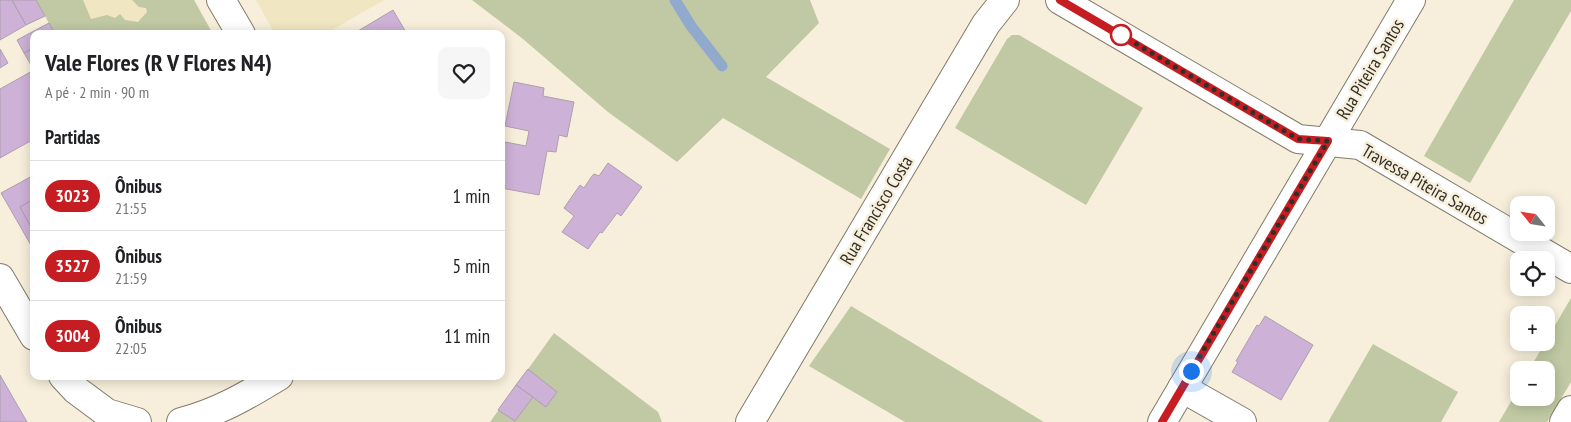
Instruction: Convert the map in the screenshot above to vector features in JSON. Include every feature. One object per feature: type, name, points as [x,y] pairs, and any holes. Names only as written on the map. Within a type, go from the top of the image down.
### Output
[{"type":"street","points":[[221,0],[239,30]]},
{"type":"street","name":"Rua Francisco Costa","points":[[750,422],[981,32],[1005,0]]},
{"type":"street","name":"Travessa Piteira Santos","points":[[1060,0],[1298,139],[1360,145],[1571,269]]},
{"type":"street","name":"Rua Piteira Santos","points":[[1162,422],[1411,0]]},
{"type":"street","points":[[4,295],[30,331]]},
{"type":"street","points":[[67,380],[76,390],[107,414],[137,422]]},
{"type":"street","points":[[181,422],[202,417],[272,380]]},
{"type":"street","points":[[1182,388],[1242,422]]},
{"type":"street","points":[[1564,422],[1571,410]]},
{"type":"green space","points":[[36,0],[194,0],[211,30],[53,30]]},
{"type":"green space","points":[[472,0],[810,0],[819,23],[766,77],[890,149],[861,199],[723,118],[677,162],[608,112],[523,39]]},
{"type":"green space","points":[[1514,0],[1571,0],[1571,11],[1470,183],[1424,156]]},
{"type":"green space","points":[[1012,35],[1019,35],[1143,108],[1086,205],[955,128],[1007,39]]},
{"type":"green space","points":[[1571,298],[1571,382],[1547,422],[1499,422],[1510,403],[1510,406],[1555,406],[1555,361],[1534,361],[1540,351],[1555,351],[1555,325]]},
{"type":"green space","points":[[851,306],[1044,422],[905,422],[809,366]]},
{"type":"green space","points":[[554,333],[658,412],[662,422],[490,422]]},
{"type":"green space","points":[[1373,344],[1458,392],[1441,422],[1328,422]]},
{"type":"sand","points":[[83,0],[132,0],[139,7],[146,8],[147,12],[138,22],[125,20],[120,14],[115,18],[107,15],[91,19]]},
{"type":"sand","points":[[256,0],[384,0],[332,30],[273,30]]},
{"type":"building","points":[[0,0],[12,0],[26,25],[0,40]]},
{"type":"building","points":[[12,0],[36,0],[45,16],[26,25]]},
{"type":"building","points":[[393,10],[405,30],[360,30]]},
{"type":"building","points":[[49,23],[53,30],[36,30]]},
{"type":"building","points":[[30,33],[30,50],[24,53],[17,40]]},
{"type":"building","points":[[0,49],[8,63],[0,68]]},
{"type":"building","points":[[30,50],[30,63],[24,53]]},
{"type":"building","points":[[30,72],[30,141],[0,158],[0,89]]},
{"type":"building","points":[[514,82],[544,88],[543,96],[574,102],[567,137],[559,135],[556,152],[547,151],[539,195],[505,189],[505,142],[526,146],[529,131],[505,126]]},
{"type":"building","points":[[608,163],[642,187],[621,216],[617,213],[588,249],[562,232],[574,216],[564,208],[580,185],[584,188],[592,176],[594,174],[599,176]]},
{"type":"building","points":[[30,177],[30,201],[20,207],[30,225],[30,244],[1,193]]},
{"type":"building","points":[[30,201],[30,225],[20,207]]},
{"type":"building","points":[[1265,316],[1313,345],[1281,400],[1232,372],[1238,362],[1236,361],[1257,325],[1259,326]]},
{"type":"building","points":[[528,369],[557,392],[546,407],[516,385]]},
{"type":"building","points":[[0,375],[27,422],[0,422]]},
{"type":"building","points":[[516,385],[533,397],[515,421],[498,410]]},
{"type":"waterway","points":[[675,0],[691,26],[722,66]]},
{"type":"bus line","name":"3023","points":[[1060,0],[1298,139],[1328,141],[1162,422]]},
{"type":"route","points":[[1121,35],[1298,139],[1328,141],[1191,371]]}]
